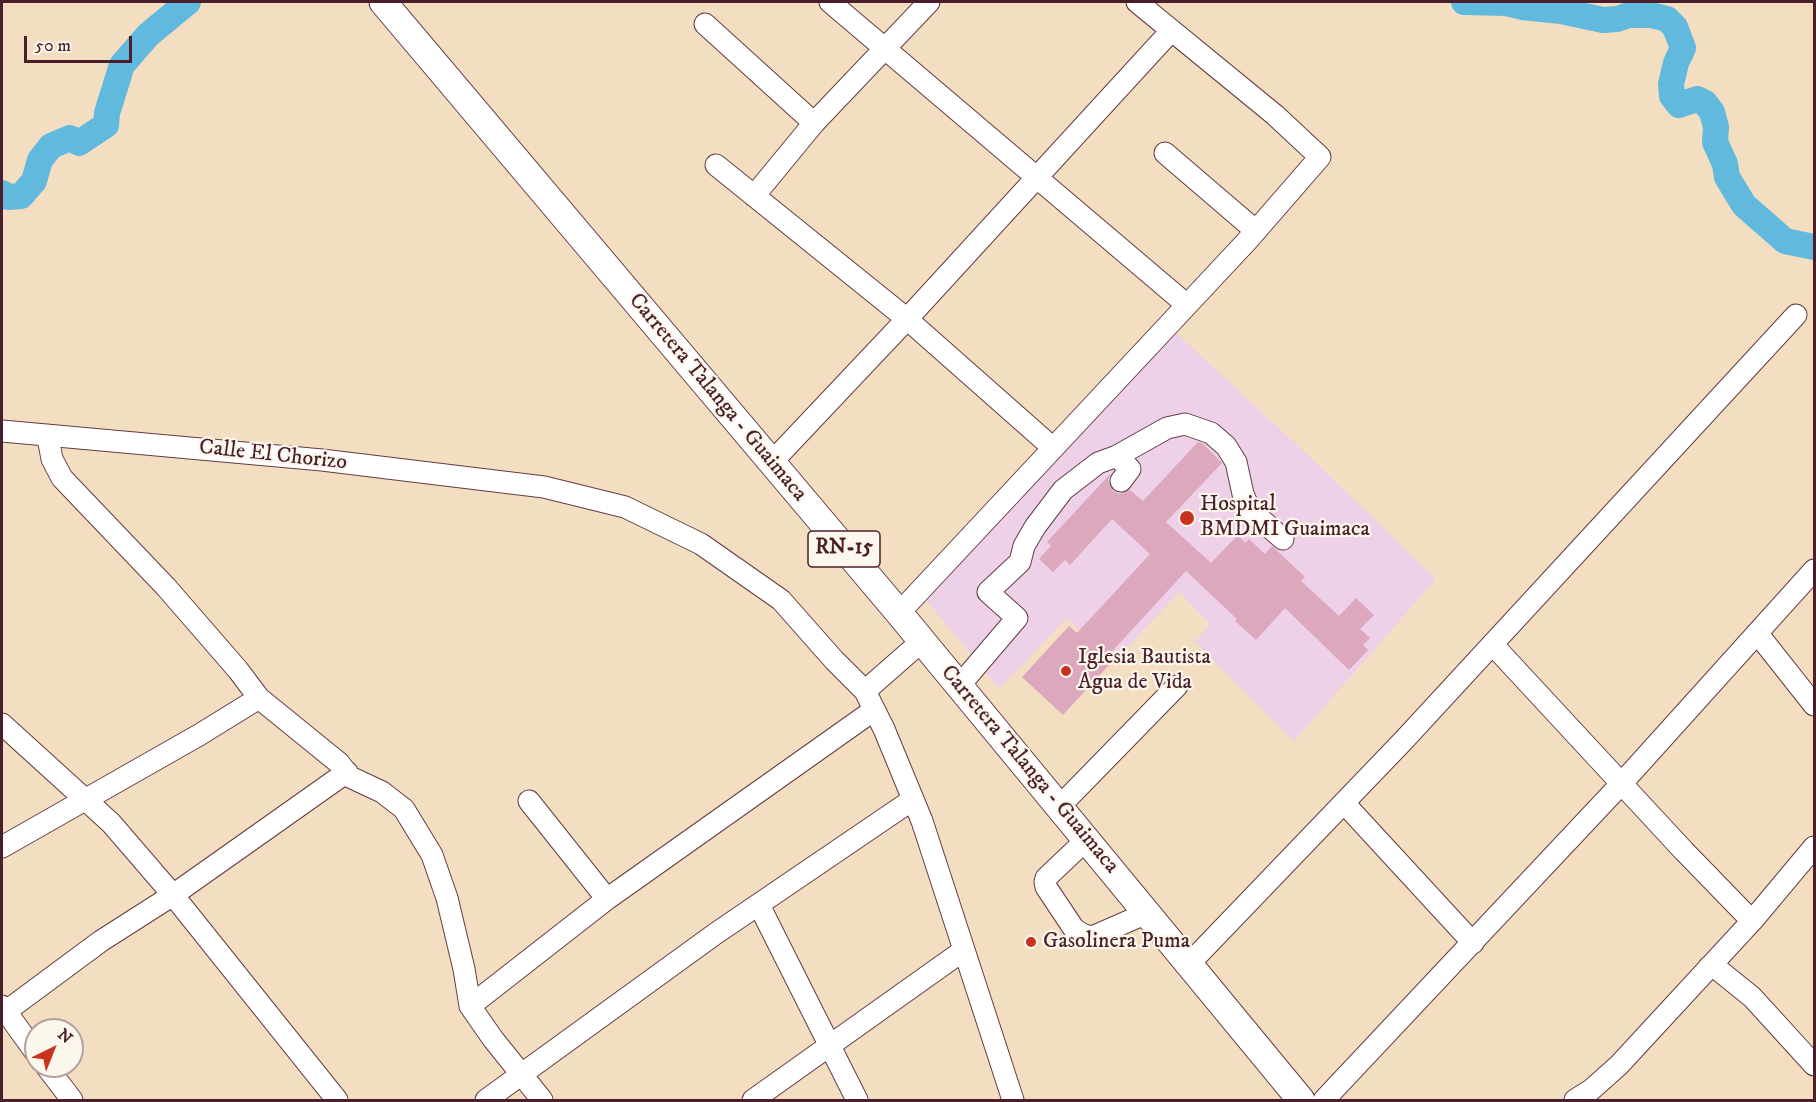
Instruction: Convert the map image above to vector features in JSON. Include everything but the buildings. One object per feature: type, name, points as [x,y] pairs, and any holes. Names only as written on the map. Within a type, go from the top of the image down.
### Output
[{"type":"main road","name":"Carretera Talanga - Guaimaca","points":[[383,2],[898,612],[1301,1101]]},
{"type":"street","points":[[830,2],[1187,305]]},
{"type":"street","points":[[754,196],[814,123],[929,2]]},
{"type":"street","points":[[898,612],[1256,231],[1320,157],[1275,115],[1137,2]]},
{"type":"street","points":[[705,24],[814,123]]},
{"type":"street","points":[[771,462],[907,320],[1171,31]]},
{"type":"street","points":[[1164,153],[1256,231]]},
{"type":"street","points":[[716,165],[907,320],[1053,448]]},
{"type":"street","points":[[1189,964],[1493,645],[1796,315]]},
{"type":"street","points":[[959,686],[1017,618],[988,592],[1020,562],[1024,546],[1035,526],[1063,490],[1098,463],[1117,456],[1167,428],[1185,424],[1211,433],[1226,446],[1236,462],[1243,494],[1250,510],[1283,539]]},
{"type":"street","name":"Calle El Chorizo","points":[[2,431],[322,460],[544,487],[625,507],[701,544],[781,600],[869,701],[884,729],[922,821],[1013,1101]]},
{"type":"street","points":[[51,435],[49,443],[52,459],[62,478],[166,587],[238,670],[259,698],[339,763],[350,777],[382,792],[404,809],[432,855],[447,898],[464,969],[470,1006],[542,1101]]},
{"type":"street","points":[[1117,456],[1130,469],[1121,481]]},
{"type":"street","points":[[1324,1101],[1622,783],[1815,570]]},
{"type":"street","points":[[1757,633],[1815,705]]},
{"type":"street","points":[[470,1006],[607,899],[869,701],[922,641]]},
{"type":"street","points":[[1493,645],[1752,921]]},
{"type":"street","points":[[1059,807],[1177,686]]},
{"type":"street","points":[[2,847],[199,735],[259,698]]},
{"type":"street","points":[[2,723],[83,800],[111,823],[173,894],[337,1101]]},
{"type":"street","points":[[24,1037],[3,1009],[347,772]]},
{"type":"street","points":[[486,1101],[759,904],[912,800]]},
{"type":"street","points":[[529,801],[607,899]]},
{"type":"street","points":[[1344,803],[1473,943]]},
{"type":"street","points":[[1086,840],[1046,878],[1045,882],[1074,929],[1092,937],[1147,913]]},
{"type":"street","points":[[1577,1100],[1619,1065],[1752,921],[1815,847]]},
{"type":"street","points":[[759,904],[831,1044],[857,1101]]},
{"type":"street","points":[[753,1101],[964,950]]},
{"type":"street","points":[[1709,967],[1716,968],[1752,997],[1815,1065]]},
{"type":"street","points":[[55,1078],[72,1101]]},
{"type":"shaded area","name":"Hospital BMDMI Guaimaca","points":[[1173,330],[1310,457],[1436,579],[1294,741],[1195,642],[1210,624],[1179,592],[1113,663],[1067,618],[999,689],[926,600]]},
{"type":"waterway","points":[[2,193],[8,197],[21,196],[34,181],[40,160],[51,146],[70,138],[79,143],[106,125],[107,113],[122,65],[148,35],[188,2]]},
{"type":"waterway","points":[[1464,2],[1506,3],[1603,20],[1629,15],[1651,15],[1667,19],[1675,27],[1683,48],[1676,63],[1671,84],[1672,96],[1679,105],[1697,99],[1705,103],[1712,112],[1716,127],[1715,142],[1725,164],[1727,177],[1744,205],[1785,241],[1814,247]]},
{"type":"place","name":"Hospital BMDMI Guaimaca","points":[[1187,518]]},
{"type":"place","name":"Iglesia Bautista Agua de Vida","points":[[1066,671]]},
{"type":"place","name":"Gasolinera Puma","points":[[1031,942]]}]
